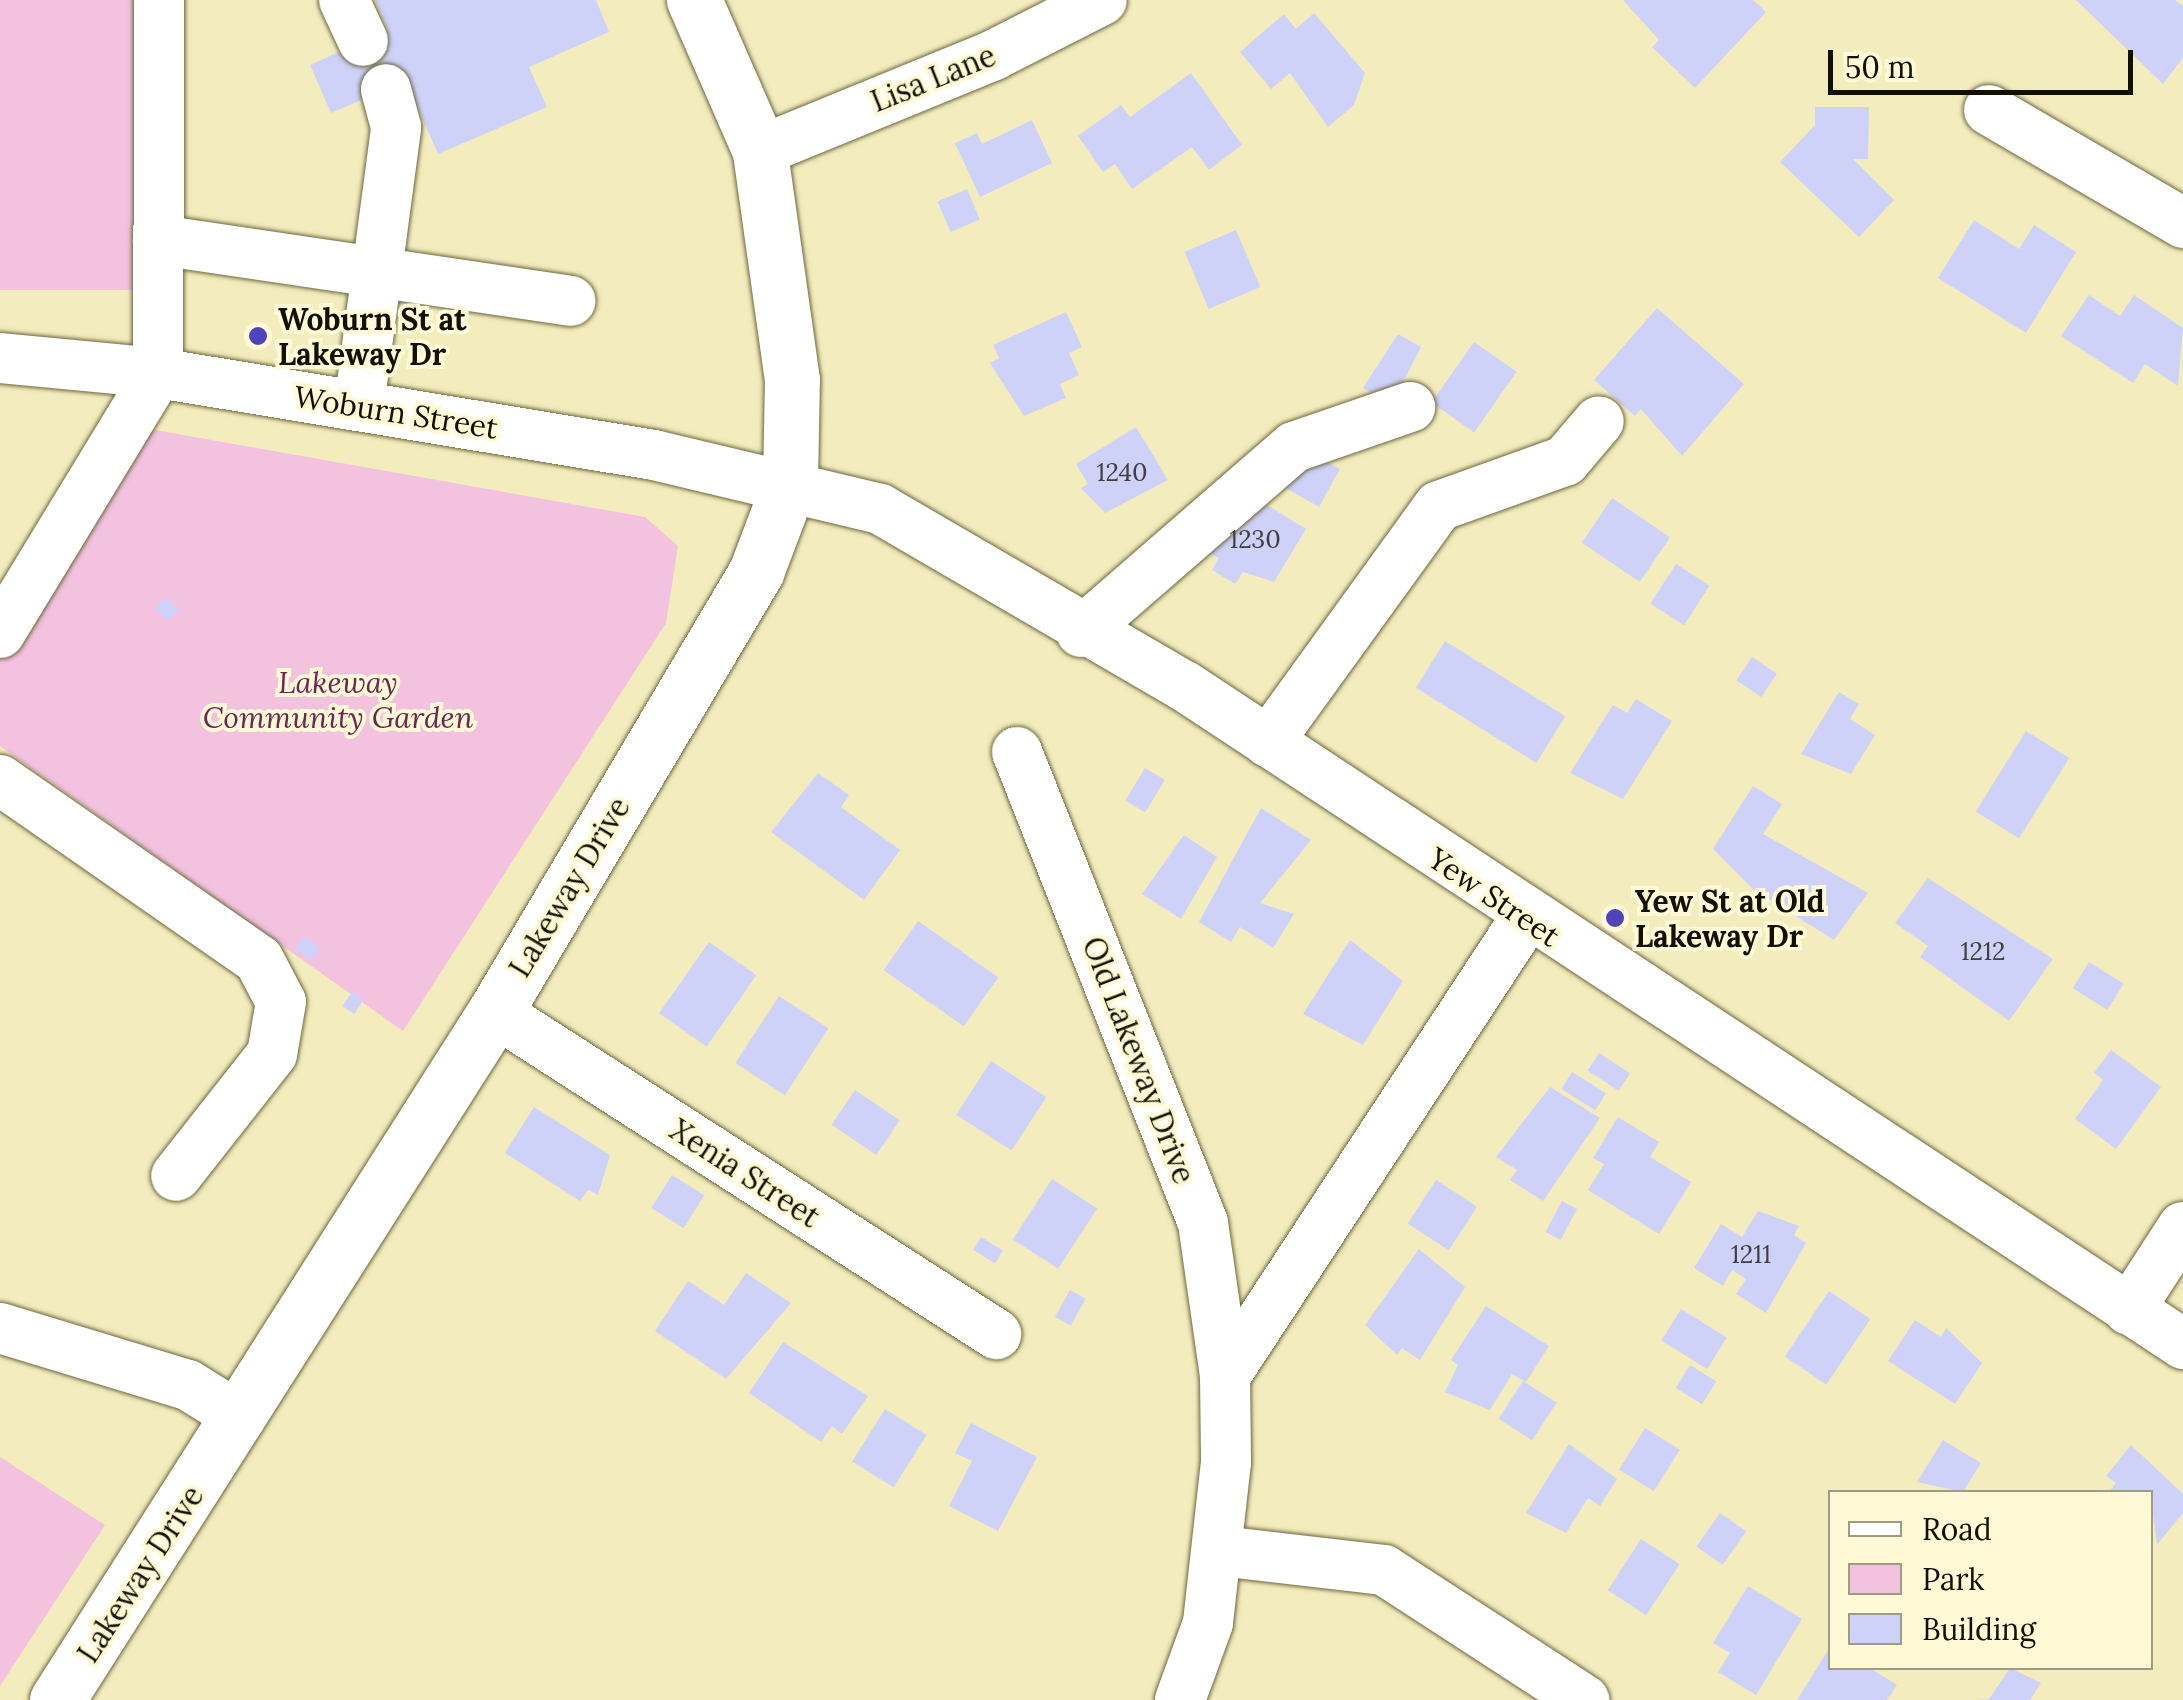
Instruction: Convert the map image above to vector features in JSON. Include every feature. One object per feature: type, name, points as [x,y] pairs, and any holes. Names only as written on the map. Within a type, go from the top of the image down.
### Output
[{"type":"main road","name":"Lakeway Drive","points":[[57,1700],[242,1418],[494,1012],[756,572],[790,482],[792,380],[760,151],[694,0]]},
{"type":"street","points":[[0,633],[158,372],[159,0]]},
{"type":"street","name":"Lisa Lane","points":[[760,151],[994,56],[1102,0]]},
{"type":"street","points":[[359,406],[396,126],[386,90]]},
{"type":"street","points":[[1989,110],[2183,222]]},
{"type":"street","points":[[158,240],[571,301]]},
{"type":"street","name":"Woburn Street","points":[[0,358],[158,372],[790,482]]},
{"type":"street","points":[[1082,632],[1294,447],[1410,407]]},
{"type":"street","points":[[1268,742],[1439,506],[1565,461],[1600,421]]},
{"type":"street","name":"Yew Street","points":[[790,482],[880,509],[1268,742],[1526,919],[2183,1344]]},
{"type":"street","name":"Old Lakeway Drive","points":[[1017,752],[1203,1223],[1225,1376],[1220,1551],[1180,1700]]},
{"type":"street","points":[[0,780],[259,960],[280,1002],[272,1054],[176,1176]]},
{"type":"street","points":[[1225,1376],[1526,919]]},
{"type":"street","name":"Xenia Street","points":[[494,1012],[996,1334]]},
{"type":"street","points":[[2129,1310],[2183,1227]]},
{"type":"street","points":[[0,1328],[188,1385],[242,1418]]},
{"type":"street","points":[[1220,1551],[1384,1570],[1584,1700]]},
{"type":"green space","points":[[0,0],[135,0],[135,290],[0,290]]},
{"type":"green space","name":"Lakeway Community Garden","points":[[144,428],[645,517],[678,546],[666,623],[403,1031],[0,746],[0,649]]},
{"type":"green space","points":[[0,1457],[105,1525],[0,1686]]},
{"type":"building","points":[[375,0],[596,0],[609,32],[529,67],[547,107],[438,154],[406,81],[331,113],[310,65],[388,30]]},
{"type":"building","points":[[1623,0],[1753,0],[1766,12],[1695,88],[1652,47],[1659,40]]},
{"type":"building","points":[[2076,0],[2175,0],[2183,6],[2183,58],[2163,84]]},
{"type":"building","points":[[1314,13],[1365,73],[1354,105],[1328,127],[1290,73],[1271,89],[1240,52],[1284,14],[1296,29]]},
{"type":"building","points":[[1191,73],[1242,145],[1209,170],[1192,147],[1132,189],[1115,164],[1103,172],[1078,136],[1121,105],[1130,117]]},
{"type":"building","points":[[1815,107],[1869,107],[1868,159],[1853,159],[1894,200],[1859,237],[1780,162],[1815,125]]},
{"type":"building","points":[[1032,120],[1052,163],[980,197],[955,143],[977,133],[982,144]]},
{"type":"building","points":[[967,189],[980,219],[950,232],[938,202]]},
{"type":"building","points":[[1974,220],[2019,249],[2034,225],[2076,252],[2026,333],[1938,278]]},
{"type":"building","points":[[1236,230],[1260,287],[1209,309],[1184,252]]},
{"type":"building","points":[[2089,295],[2120,316],[2134,295],[2183,328],[2178,386],[2145,364],[2133,383],[2061,336]]},
{"type":"building","points":[[1657,308],[1744,384],[1682,456],[1641,409],[1635,416],[1594,380]]},
{"type":"building","points":[[1066,312],[1082,347],[1069,353],[1079,375],[1060,384],[1066,398],[1024,416],[990,363],[999,358],[993,345]]},
{"type":"building","points":[[1398,334],[1421,347],[1391,405],[1363,388]]},
{"type":"building","points":[[1474,342],[1517,372],[1474,432],[1432,403]]},
{"type":"building","points":[[1136,427],[1168,480],[1105,513],[1081,488],[1088,484],[1076,464]]},
{"type":"building","points":[[1310,453],[1340,469],[1319,507],[1282,486]]},
{"type":"building","points":[[1247,493],[1306,529],[1274,582],[1243,572],[1235,584],[1212,570],[1219,558],[1204,550]]},
{"type":"building","points":[[1612,498],[1670,537],[1640,582],[1582,543]]},
{"type":"building","points":[[1676,564],[1710,586],[1684,625],[1650,603]]},
{"type":"building","points":[[166,597],[179,610],[167,621],[155,608]]},
{"type":"building","points":[[1445,641],[1565,716],[1536,763],[1416,688]]},
{"type":"building","points":[[1752,657],[1777,674],[1761,697],[1736,680]]},
{"type":"building","points":[[1839,692],[1859,704],[1850,719],[1875,735],[1851,774],[1801,754]]},
{"type":"building","points":[[1636,699],[1672,721],[1623,799],[1570,773],[1613,705],[1627,713]]},
{"type":"building","points":[[2026,731],[2069,758],[2019,839],[1976,812]]},
{"type":"building","points":[[1145,768],[1165,780],[1145,812],[1125,801]]},
{"type":"building","points":[[818,773],[849,795],[841,807],[900,850],[864,900],[771,832]]},
{"type":"building","points":[[1753,786],[1782,804],[1763,834],[1868,893],[1834,940],[1754,890],[1713,849]]},
{"type":"building","points":[[1261,808],[1311,840],[1260,903],[1294,914],[1273,948],[1240,927],[1231,942],[1199,922]]},
{"type":"building","points":[[1184,835],[1217,857],[1181,919],[1142,894]]},
{"type":"building","points":[[1928,878],[2053,959],[2009,1021],[1920,957],[1928,946],[1895,923]]},
{"type":"building","points":[[918,921],[998,977],[964,1026],[884,970]]},
{"type":"building","points":[[304,936],[320,948],[311,960],[295,948]]},
{"type":"building","points":[[1350,940],[1403,981],[1363,1045],[1303,1014]]},
{"type":"building","points":[[709,942],[757,975],[707,1047],[659,1013]]},
{"type":"building","points":[[2089,962],[2124,984],[2107,1010],[2073,988]]},
{"type":"building","points":[[352,992],[364,1000],[354,1014],[342,1006]]},
{"type":"building","points":[[779,996],[828,1028],[785,1095],[735,1063]]},
{"type":"building","points":[[2111,1050],[2161,1087],[2116,1149],[2075,1119],[2103,1080],[2094,1073]]},
{"type":"building","points":[[1599,1053],[1630,1073],[1619,1091],[1588,1071]]},
{"type":"building","points":[[991,1061],[1046,1097],[1011,1151],[956,1115]]},
{"type":"building","points":[[1572,1072],[1606,1093],[1595,1110],[1561,1089]]},
{"type":"building","points":[[1550,1087],[1600,1118],[1543,1201],[1510,1180],[1517,1170],[1496,1157]]},
{"type":"building","points":[[855,1090],[900,1120],[876,1155],[832,1125]]},
{"type":"building","points":[[534,1107],[610,1155],[598,1195],[588,1190],[580,1201],[505,1153]]},
{"type":"building","points":[[1618,1117],[1659,1142],[1650,1157],[1691,1182],[1659,1234],[1588,1190],[1604,1164],[1593,1158]]},
{"type":"building","points":[[672,1175],[704,1195],[684,1228],[651,1208]]},
{"type":"building","points":[[1052,1179],[1097,1208],[1058,1269],[1013,1239]]},
{"type":"building","points":[[1436,1180],[1477,1207],[1449,1250],[1408,1224]]},
{"type":"building","points":[[1562,1201],[1577,1209],[1561,1240],[1546,1232]]},
{"type":"building","points":[[1758,1211],[1799,1226],[1794,1235],[1806,1243],[1766,1313],[1736,1294],[1746,1279],[1732,1270],[1723,1286],[1694,1268],[1721,1224],[1742,1237]]},
{"type":"building","points":[[981,1237],[1003,1251],[995,1263],[973,1250]]},
{"type":"building","points":[[1419,1249],[1465,1287],[1420,1360],[1402,1348],[1397,1355],[1365,1325]]},
{"type":"building","points":[[746,1273],[791,1303],[726,1379],[655,1331],[688,1281],[724,1305]]},
{"type":"building","points":[[1070,1290],[1086,1299],[1071,1326],[1055,1317]]},
{"type":"building","points":[[1829,1291],[1870,1319],[1826,1384],[1785,1356]]},
{"type":"building","points":[[1486,1306],[1549,1346],[1526,1382],[1512,1374],[1490,1410],[1445,1392],[1458,1365],[1451,1360]]},
{"type":"building","points":[[1681,1309],[1727,1338],[1707,1369],[1661,1340]]},
{"type":"building","points":[[1915,1320],[1941,1337],[1946,1328],[1982,1363],[1955,1404],[1888,1361]]},
{"type":"building","points":[[783,1342],[868,1396],[842,1434],[832,1426],[821,1442],[749,1393]]},
{"type":"building","points":[[1690,1365],[1716,1381],[1702,1404],[1676,1388]]},
{"type":"building","points":[[1523,1381],[1557,1403],[1532,1441],[1498,1419]]},
{"type":"building","points":[[885,1409],[927,1435],[894,1488],[852,1462]]},
{"type":"building","points":[[971,1423],[1037,1457],[998,1531],[949,1506],[972,1461],[955,1453]]},
{"type":"building","points":[[1645,1428],[1680,1450],[1654,1491],[1619,1470]]},
{"type":"building","points":[[1943,1440],[1981,1463],[1964,1490],[1917,1482]]},
{"type":"building","points":[[1569,1444],[1617,1479],[1600,1506],[1588,1498],[1566,1533],[1526,1513]]},
{"type":"building","points":[[2131,1445],[2183,1494],[2183,1513],[2157,1545],[2153,1490],[2111,1490],[2116,1483],[2106,1476]]},
{"type":"building","points":[[1720,1513],[1746,1531],[1723,1565],[1696,1547]]},
{"type":"building","points":[[1641,1539],[1680,1564],[1646,1615],[1608,1590]]},
{"type":"building","points":[[1748,1586],[1802,1619],[1756,1695],[1718,1672],[1730,1653],[1713,1643]]},
{"type":"building","points":[[1828,1650],[1828,1670],[1873,1670],[1897,1685],[1887,1700],[1797,1700]]},
{"type":"building","points":[[2009,1670],[2041,1683],[2030,1700],[1975,1700],[1989,1699]]},
{"type":"place","name":"Woburn St at Lakeway Dr","points":[[258,336]]},
{"type":"place","name":"Yew St at Old Lakeway Dr","points":[[1615,918]]}]
